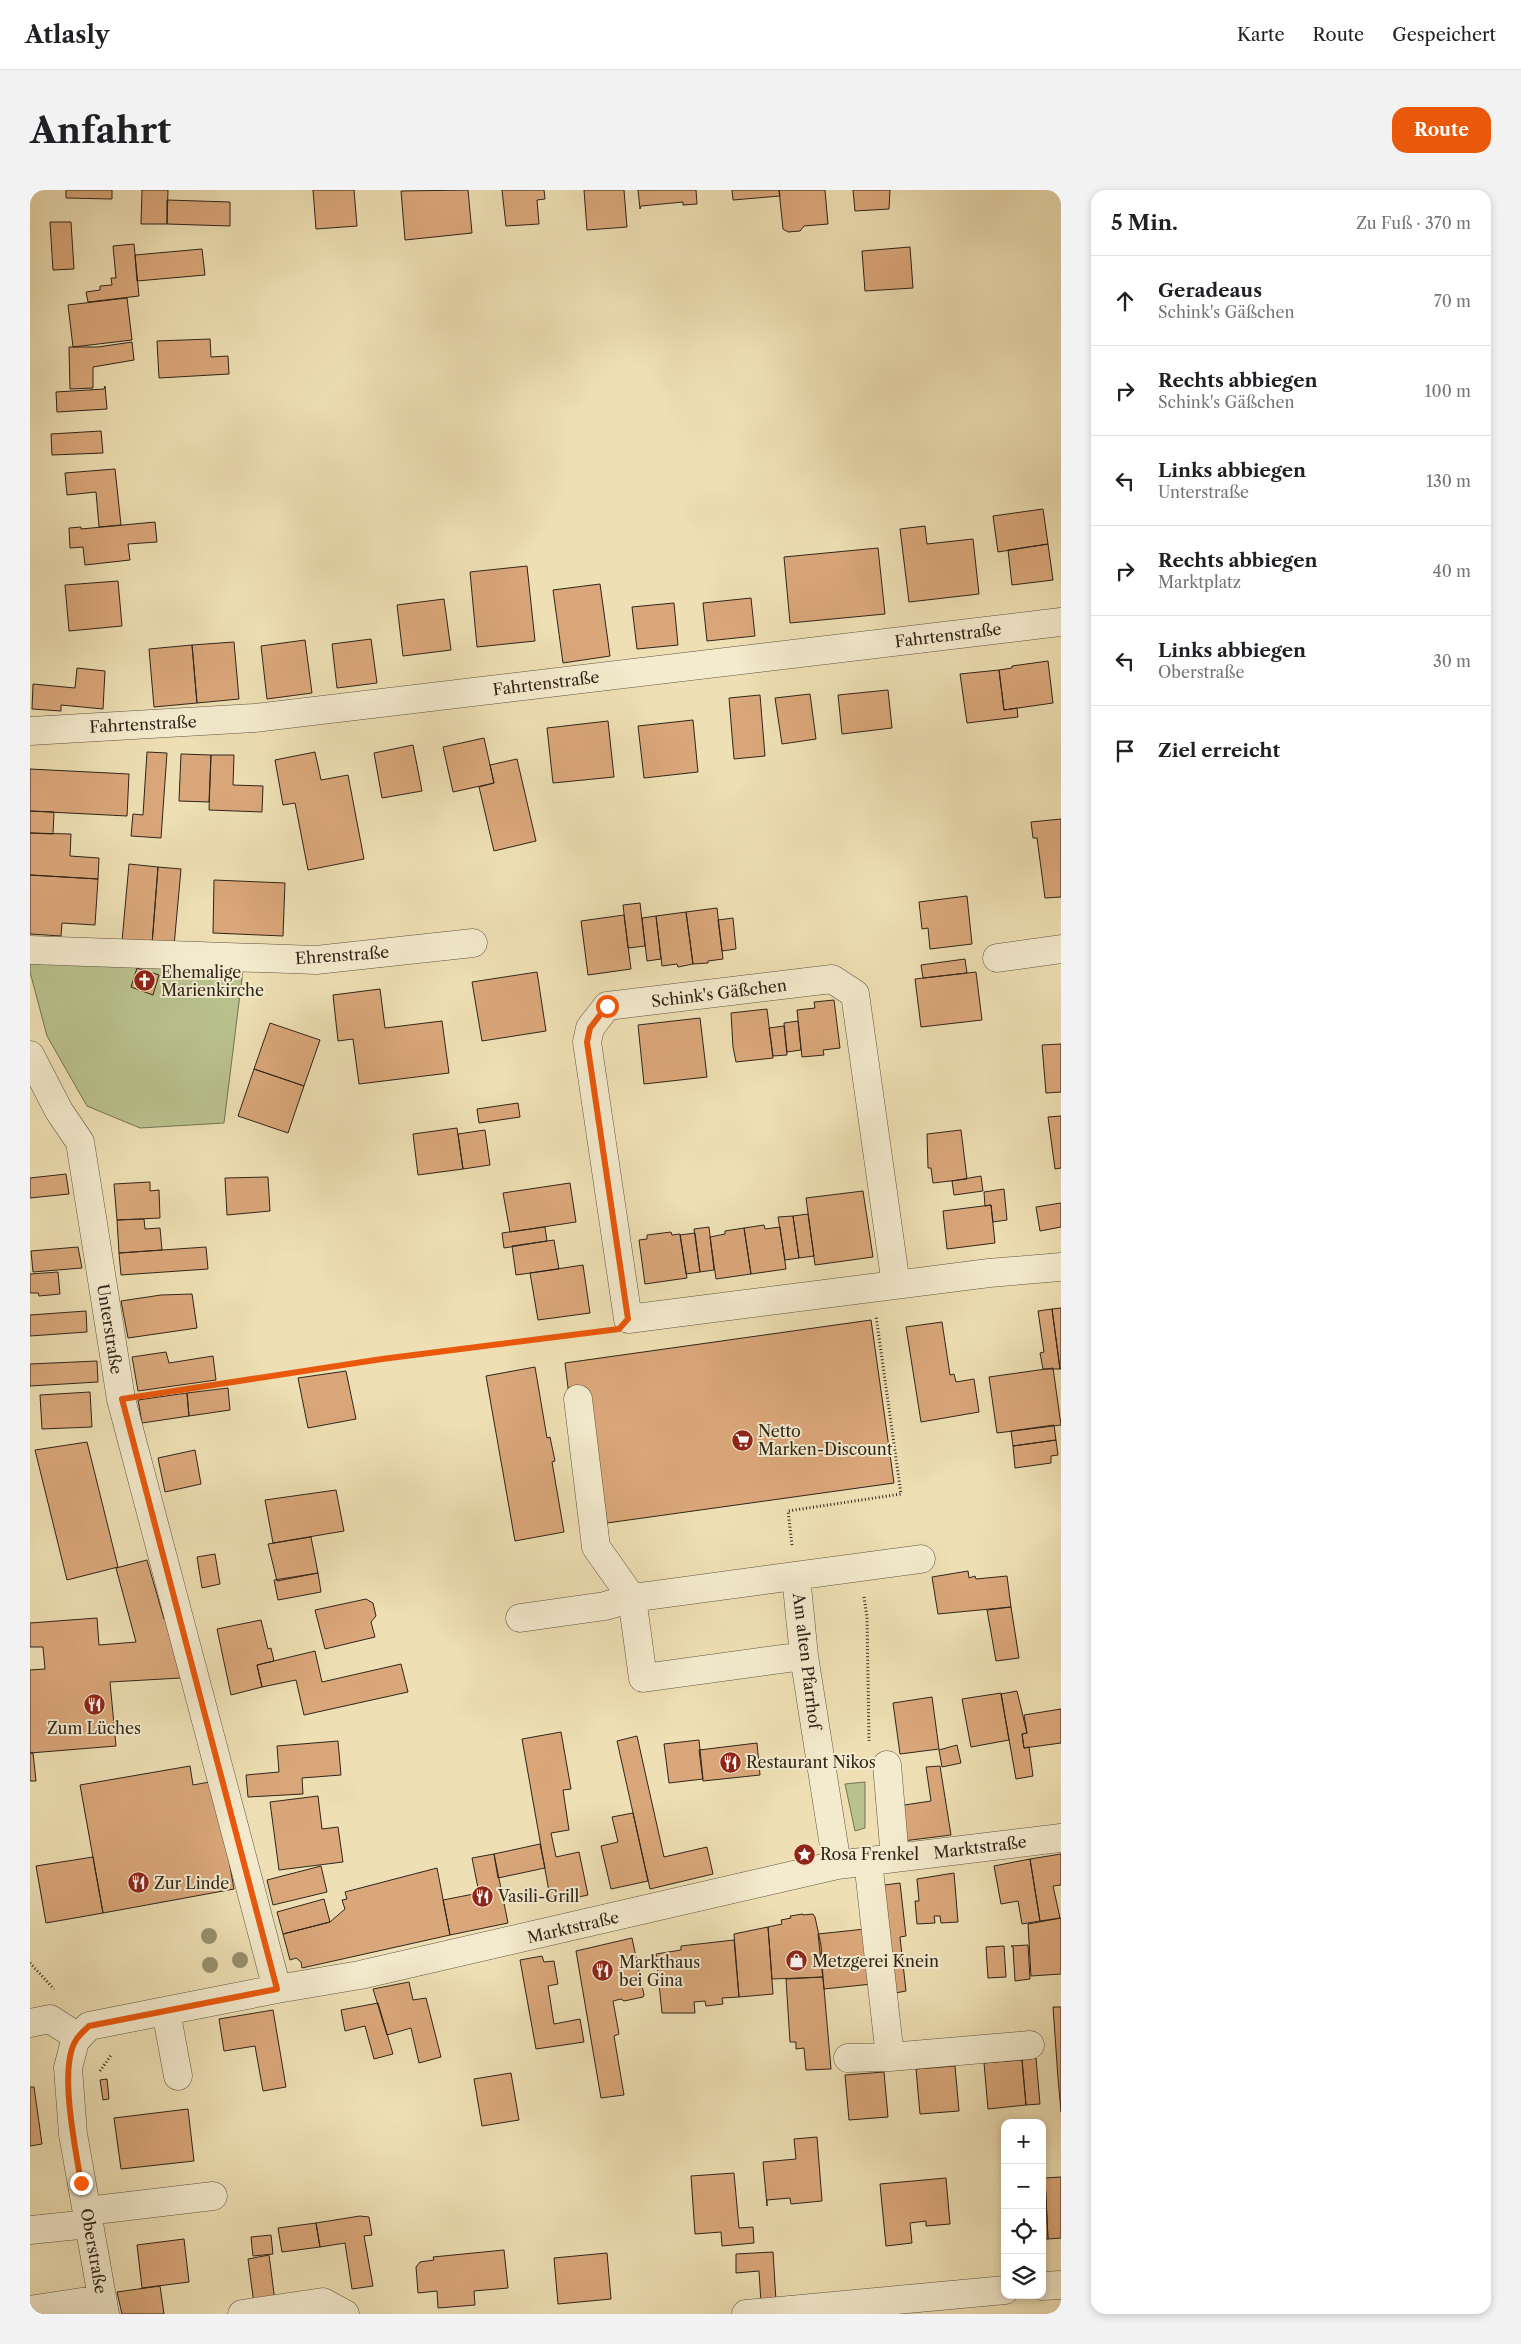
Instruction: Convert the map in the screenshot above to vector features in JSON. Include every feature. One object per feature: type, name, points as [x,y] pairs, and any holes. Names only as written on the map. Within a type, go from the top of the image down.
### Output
[{"type":"street","name":"Fahrtenstraße","points":[[30,730],[254,718],[1061,622]]},
{"type":"street","name":"Ehrenstraße","points":[[30,950],[316,960],[474,943]]},
{"type":"street","points":[[997,958],[1061,949]]},
{"type":"street","name":"Schink's Gäßchen","points":[[628,1319],[587,1042],[590,1028],[607,1006],[832,979],[855,994],[884,1286]]},
{"type":"street","name":"Unterstraße","points":[[33,1067],[80,1142],[122,1399],[277,1989]]},
{"type":"street","points":[[628,1319],[989,1273],[1061,1267]]},
{"type":"street","points":[[578,1399],[596,1547],[632,1598],[643,1678],[804,1656]]},
{"type":"street","points":[[520,1618],[605,1606],[632,1598],[921,1559]]},
{"type":"street","name":"Am alten Pfarrhof","points":[[796,1576],[804,1656],[837,1865]]},
{"type":"street","points":[[887,1765],[895,1858]]},
{"type":"street","name":"Marktstraße","points":[[76,2039],[89,2026],[277,1989],[360,1976],[837,1865],[1061,1838]]},
{"type":"street","points":[[868,1861],[890,2057]]},
{"type":"street","points":[[166,2010],[178,2076]]},
{"type":"street","points":[[30,2023],[50,2020],[76,2039]]},
{"type":"street","name":"Oberstraße","points":[[76,2039],[68,2068],[73,2134],[104,2306]]},
{"type":"street","points":[[848,2058],[890,2057],[1030,2045]]},
{"type":"street","points":[[30,2230],[88,2217],[213,2196]]},
{"type":"street","points":[[1046,2286],[1061,2284]]},
{"type":"street","points":[[746,2314],[1001,2290]]},
{"type":"street","points":[[242,2314],[323,2302],[345,2314]]},
{"type":"street","points":[[30,2310],[104,2306]]},
{"type":"path","points":[[796,1576],[788,1510],[901,1494],[884,1286]]},
{"type":"path","points":[[122,1399],[382,1359],[619,1329],[628,1319]]},
{"type":"path","points":[[860,1567],[867,1617],[869,1743]]},
{"type":"path","points":[[94,2078],[116,2048]]},
{"type":"green space","points":[[30,961],[243,970],[224,1123],[140,1128],[87,1106],[47,1036],[30,972]]},
{"type":"green space","points":[[865,1782],[865,1828],[855,1831],[845,1784]]},
{"type":"building","points":[[66,190],[112,190],[112,199],[66,198]]},
{"type":"building","points":[[142,190],[168,190],[167,224],[141,224]]},
{"type":"building","points":[[313,190],[354,190],[357,226],[316,229]]},
{"type":"building","points":[[468,190],[472,233],[405,240],[401,191]]},
{"type":"building","points":[[502,190],[544,190],[545,199],[537,200],[539,224],[506,226]]},
{"type":"building","points":[[584,190],[624,190],[627,227],[587,230]]},
{"type":"building","points":[[638,190],[696,190],[697,204],[683,205],[683,202],[641,206],[640,209]]},
{"type":"building","points":[[732,190],[779,190],[780,196],[733,200]]},
{"type":"building","points":[[779,190],[825,190],[828,224],[804,226],[800,231],[788,232],[783,229]]},
{"type":"building","points":[[853,190],[890,190],[889,209],[855,211]]},
{"type":"building","points":[[167,200],[230,202],[230,226],[167,224]]},
{"type":"building","points":[[50,222],[71,222],[74,269],[53,270]]},
{"type":"building","points":[[134,244],[139,296],[88,302],[86,292],[100,290],[100,286],[112,285],[111,278],[116,278],[113,246]]},
{"type":"building","points":[[910,247],[913,288],[865,291],[862,251]]},
{"type":"building","points":[[202,249],[205,275],[137,281],[135,255]]},
{"type":"building","points":[[127,298],[132,340],[73,347],[68,305]]},
{"type":"building","points":[[210,339],[211,357],[228,356],[229,374],[159,378],[157,341]]},
{"type":"building","points":[[132,342],[134,360],[93,367],[93,388],[70,389],[69,347],[98,347]]},
{"type":"building","points":[[105,386],[107,409],[57,412],[56,392],[104,389]]},
{"type":"building","points":[[101,431],[103,453],[52,455],[51,434]]},
{"type":"building","points":[[115,469],[121,525],[99,527],[96,492],[67,495],[65,473]]},
{"type":"building","points":[[1043,509],[1048,544],[998,552],[993,516]]},
{"type":"building","points":[[155,522],[157,542],[128,544],[130,560],[85,565],[83,547],[70,548],[69,528],[81,527],[81,529]]},
{"type":"building","points":[[925,526],[927,544],[973,539],[979,594],[909,602],[900,529]]},
{"type":"building","points":[[1048,544],[1053,580],[1012,585],[1008,550]]},
{"type":"building","points":[[878,548],[885,614],[790,623],[784,557]]},
{"type":"building","points":[[527,566],[535,641],[477,647],[470,572]]},
{"type":"building","points":[[118,581],[122,626],[69,631],[65,585]]},
{"type":"building","points":[[600,584],[610,656],[563,663],[553,590]]},
{"type":"building","points":[[751,598],[755,636],[707,641],[703,603]]},
{"type":"building","points":[[444,599],[451,650],[403,656],[397,605]]},
{"type":"building","points":[[674,603],[678,645],[637,649],[632,607]]},
{"type":"building","points":[[371,639],[377,683],[337,688],[332,644]]},
{"type":"building","points":[[305,640],[312,693],[267,699],[261,646]]},
{"type":"building","points":[[234,642],[239,699],[197,703],[192,645]]},
{"type":"building","points":[[192,645],[197,703],[154,707],[149,649]]},
{"type":"building","points":[[1048,661],[1053,703],[1004,710],[999,670],[1012,668],[1012,666]]},
{"type":"building","points":[[77,668],[105,671],[103,709],[61,705],[61,711],[32,709],[33,684],[75,688]]},
{"type":"building","points":[[999,670],[1004,710],[1017,708],[1018,717],[967,723],[960,674]]},
{"type":"building","points":[[888,690],[892,728],[842,734],[838,695]]},
{"type":"building","points":[[810,694],[816,739],[782,744],[775,698]]},
{"type":"building","points":[[760,695],[765,756],[734,759],[729,698]]},
{"type":"building","points":[[693,720],[698,772],[644,778],[638,726]]},
{"type":"building","points":[[608,721],[614,777],[553,783],[547,728]]},
{"type":"building","points":[[484,738],[494,783],[453,792],[443,747]]},
{"type":"building","points":[[413,745],[422,791],[382,798],[374,753]]},
{"type":"building","points":[[147,752],[167,753],[161,838],[131,836],[133,814],[143,815]]},
{"type":"building","points":[[315,752],[321,780],[348,775],[364,859],[308,870],[295,803],[283,805],[275,760]]},
{"type":"building","points":[[181,754],[211,755],[209,802],[179,801]]},
{"type":"building","points":[[211,755],[234,755],[233,785],[263,786],[262,812],[209,810]]},
{"type":"building","points":[[517,759],[536,841],[494,851],[479,787],[494,783],[490,765]]},
{"type":"building","points":[[30,769],[129,774],[127,816],[30,811]]},
{"type":"building","points":[[30,811],[54,812],[53,834],[30,833]]},
{"type":"building","points":[[1061,819],[1061,897],[1045,898],[1037,838],[1033,838],[1031,822]]},
{"type":"building","points":[[30,833],[71,834],[70,856],[99,858],[98,879],[30,875]]},
{"type":"building","points":[[129,864],[158,867],[152,944],[122,941]]},
{"type":"building","points":[[158,867],[181,869],[174,946],[152,944]]},
{"type":"building","points":[[30,875],[98,879],[95,925],[62,923],[61,936],[30,934]]},
{"type":"building","points":[[214,880],[285,883],[283,936],[213,933]]},
{"type":"building","points":[[967,896],[972,944],[930,949],[928,928],[922,929],[919,902]]},
{"type":"building","points":[[640,903],[645,946],[628,948],[623,905]]},
{"type":"building","points":[[717,908],[723,959],[693,964],[686,912]]},
{"type":"building","points":[[686,912],[693,964],[678,967],[677,964],[662,966],[656,916]]},
{"type":"building","points":[[624,915],[631,969],[588,975],[581,921]]},
{"type":"building","points":[[656,916],[661,959],[647,961],[642,918]]},
{"type":"building","points":[[733,918],[736,949],[722,951],[718,920]]},
{"type":"building","points":[[965,959],[967,973],[923,978],[921,965]]},
{"type":"building","name":"Ehemalige Marienkirche","points":[[137,968],[159,975],[153,995],[131,987]]},
{"type":"building","points":[[537,972],[546,1031],[482,1041],[472,982]]},
{"type":"building","points":[[976,972],[982,1020],[921,1027],[915,979]]},
{"type":"building","points":[[380,989],[385,1028],[442,1021],[449,1073],[359,1084],[353,1039],[338,1041],[333,995]]},
{"type":"building","points":[[834,1000],[840,1048],[823,1050],[824,1055],[802,1057],[797,1010],[815,1008],[814,1002]]},
{"type":"building","points":[[767,1009],[773,1058],[736,1062],[731,1013]]},
{"type":"building","points":[[700,1018],[707,1077],[644,1084],[638,1025]]},
{"type":"building","points":[[798,1021],[801,1050],[787,1052],[784,1023]]},
{"type":"building","points":[[270,1023],[320,1040],[304,1086],[254,1069]]},
{"type":"building","points":[[784,1026],[787,1055],[773,1056],[769,1028]]},
{"type":"building","points":[[1061,1044],[1061,1092],[1046,1093],[1042,1045]]},
{"type":"building","points":[[254,1069],[304,1086],[288,1133],[238,1116]]},
{"type":"building","points":[[518,1103],[520,1117],[479,1123],[477,1109]]},
{"type":"building","points":[[1061,1116],[1061,1168],[1055,1169],[1048,1117]]},
{"type":"building","points":[[457,1128],[463,1169],[418,1175],[413,1134]]},
{"type":"building","points":[[485,1130],[490,1165],[463,1169],[458,1134]]},
{"type":"building","points":[[961,1130],[967,1179],[933,1183],[931,1168],[928,1168],[927,1134]]},
{"type":"building","points":[[66,1174],[69,1194],[30,1198],[30,1178]]},
{"type":"building","points":[[981,1176],[983,1191],[954,1195],[952,1181]]},
{"type":"building","points":[[268,1177],[270,1211],[227,1215],[225,1178]]},
{"type":"building","points":[[150,1182],[150,1191],[159,1190],[160,1218],[117,1220],[114,1184]]},
{"type":"building","points":[[570,1183],[576,1222],[510,1232],[503,1193]]},
{"type":"building","points":[[1004,1189],[1007,1220],[993,1222],[991,1205],[985,1206],[984,1192]]},
{"type":"building","points":[[863,1191],[873,1257],[815,1265],[806,1198]]},
{"type":"building","points":[[1061,1203],[1061,1227],[1040,1231],[1036,1207]]},
{"type":"building","points":[[991,1205],[995,1243],[947,1249],[943,1211]]},
{"type":"building","points":[[808,1214],[814,1256],[799,1258],[793,1216]]},
{"type":"building","points":[[793,1216],[799,1258],[785,1260],[778,1217]]},
{"type":"building","points":[[144,1219],[145,1229],[160,1228],[162,1250],[119,1253],[117,1220]]},
{"type":"building","points":[[764,1225],[765,1229],[780,1227],[786,1269],[751,1274],[744,1228]]},
{"type":"building","points":[[545,1227],[547,1241],[504,1248],[502,1233]]},
{"type":"building","points":[[709,1227],[714,1270],[700,1272],[694,1229]]},
{"type":"building","points":[[744,1228],[751,1274],[716,1279],[710,1237],[725,1234],[725,1231]]},
{"type":"building","points":[[671,1232],[672,1235],[680,1234],[687,1278],[645,1284],[639,1240],[647,1239],[647,1235]]},
{"type":"building","points":[[695,1233],[700,1272],[686,1274],[680,1235]]},
{"type":"building","points":[[554,1240],[559,1269],[516,1275],[512,1246]]},
{"type":"building","points":[[78,1247],[82,1268],[33,1272],[31,1251]]},
{"type":"building","points":[[206,1247],[208,1269],[121,1275],[119,1253]]},
{"type":"building","points":[[583,1265],[590,1313],[538,1320],[530,1273]]},
{"type":"building","points":[[58,1272],[60,1294],[39,1296],[38,1293],[30,1293],[30,1274]]},
{"type":"building","points":[[192,1294],[197,1328],[128,1338],[121,1301],[161,1295]]},
{"type":"building","points":[[1061,1308],[1061,1369],[1060,1369],[1052,1309]]},
{"type":"building","points":[[1052,1309],[1060,1369],[1043,1369],[1040,1353],[1044,1352],[1038,1311]]},
{"type":"building","points":[[86,1311],[87,1332],[30,1336],[30,1315]]},
{"type":"building","name":"Netto Marken-Discount","points":[[871,1320],[894,1483],[607,1523],[589,1393],[569,1396],[565,1363]]},
{"type":"building","points":[[942,1322],[950,1375],[954,1374],[956,1382],[974,1379],[979,1412],[921,1422],[906,1327]]},
{"type":"building","points":[[166,1352],[169,1363],[213,1356],[216,1380],[138,1391],[132,1357]]},
{"type":"building","points":[[97,1361],[98,1382],[30,1386],[30,1364]]},
{"type":"building","points":[[535,1367],[547,1438],[550,1437],[555,1461],[552,1462],[564,1532],[515,1541],[486,1376]]},
{"type":"building","points":[[1053,1368],[1061,1425],[997,1433],[989,1377]]},
{"type":"building","points":[[346,1371],[356,1419],[308,1428],[298,1378]]},
{"type":"building","points":[[228,1388],[230,1410],[189,1416],[187,1393]]},
{"type":"building","points":[[90,1392],[92,1427],[42,1429],[40,1395]]},
{"type":"building","points":[[187,1393],[189,1416],[142,1423],[138,1400]]},
{"type":"building","points":[[1054,1425],[1056,1440],[1013,1446],[1011,1431]]},
{"type":"building","points":[[1056,1440],[1058,1455],[1051,1456],[1051,1463],[1015,1468],[1013,1446]]},
{"type":"building","points":[[87,1442],[118,1567],[67,1580],[35,1450]]},
{"type":"building","points":[[195,1450],[201,1484],[165,1492],[158,1458]]},
{"type":"building","points":[[336,1490],[344,1531],[273,1543],[265,1500]]},
{"type":"building","points":[[311,1537],[318,1573],[277,1581],[268,1544]]},
{"type":"building","points":[[215,1554],[220,1584],[202,1588],[197,1557]]},
{"type":"building","points":[[147,1560],[164,1619],[166,1619],[181,1678],[110,1682],[116,1746],[30,1753],[30,1670],[45,1669],[43,1647],[30,1647],[30,1623],[97,1618],[99,1645],[136,1642],[116,1568]]},
{"type":"building","points":[[968,1571],[969,1578],[975,1576],[976,1579],[1007,1576],[1011,1607],[938,1614],[932,1577]]},
{"type":"building","points":[[318,1573],[321,1592],[278,1600],[274,1580]]},
{"type":"building","points":[[366,1599],[373,1603],[376,1616],[371,1622],[375,1637],[325,1649],[315,1610]]},
{"type":"building","points":[[1011,1607],[1019,1658],[996,1661],[987,1610]]},
{"type":"building","points":[[261,1620],[268,1649],[271,1648],[274,1661],[257,1665],[262,1687],[231,1695],[217,1629]]},
{"type":"building","points":[[315,1651],[322,1682],[401,1664],[408,1692],[304,1715],[296,1680],[262,1687],[257,1665]]},
{"type":"building","points":[[1017,1691],[1027,1733],[1022,1734],[1024,1748],[1029,1747],[1033,1776],[1016,1779],[1001,1694]]},
{"type":"building","points":[[1001,1693],[1009,1740],[971,1747],[962,1699]]},
{"type":"building","points":[[932,1697],[939,1749],[900,1754],[893,1703]]},
{"type":"building","points":[[1061,1709],[1061,1743],[1024,1748],[1022,1734],[1027,1733],[1024,1715]]},
{"type":"building","points":[[561,1732],[571,1789],[563,1790],[569,1830],[551,1833],[556,1857],[579,1852],[588,1895],[551,1903],[522,1739]]},
{"type":"building","points":[[637,1736],[664,1857],[707,1847],[713,1874],[650,1889],[617,1741]]},
{"type":"building","points":[[699,1740],[703,1779],[669,1783],[664,1744]]},
{"type":"building","points":[[338,1741],[341,1775],[302,1778],[303,1794],[248,1797],[246,1775],[279,1772],[277,1746]]},
{"type":"building","name":"Restaurant Nikos","points":[[757,1743],[760,1775],[703,1781],[699,1750]]},
{"type":"building","points":[[957,1745],[961,1763],[942,1767],[939,1750]]},
{"type":"building","points":[[30,1753],[33,1753],[36,1781],[30,1781]]},
{"type":"building","points":[[190,1766],[193,1785],[215,1781],[234,1889],[103,1913],[80,1785]]},
{"type":"building","points":[[940,1766],[951,1835],[903,1841],[898,1806],[931,1801],[926,1767]]},
{"type":"building","points":[[318,1796],[322,1829],[338,1827],[343,1862],[279,1870],[270,1802]]},
{"type":"building","points":[[633,1813],[648,1881],[611,1889],[601,1846],[618,1842],[612,1817]]},
{"type":"building","points":[[540,1844],[545,1868],[498,1878],[494,1854]]},
{"type":"building","name":"Vasili-Grill","points":[[494,1854],[508,1923],[450,1935],[443,1900],[479,1893],[472,1858]]},
{"type":"building","points":[[1061,1854],[1061,1885],[1053,1886],[1060,1918],[1040,1921],[1030,1859]]},
{"type":"building","points":[[93,1857],[103,1913],[46,1923],[36,1866]]},
{"type":"building","points":[[1030,1859],[1040,1921],[1022,1924],[1018,1901],[1001,1904],[994,1866]]},
{"type":"building","points":[[321,1866],[327,1892],[273,1905],[267,1880]]},
{"type":"building","points":[[437,1868],[450,1935],[302,1968],[301,1962],[296,1958],[290,1960],[283,1934],[330,1922],[345,1909],[342,1900],[347,1899],[345,1892]]},
{"type":"building","points":[[954,1873],[958,1922],[941,1923],[940,1916],[934,1916],[935,1923],[917,1924],[915,1901],[919,1901],[917,1879]]},
{"type":"building","points":[[900,1883],[906,1936],[900,1937],[906,1991],[890,1994],[877,1886]]},
{"type":"building","points":[[324,1899],[330,1922],[283,1934],[277,1912]]},
{"type":"building","name":"Metzgerei Knein","points":[[813,1914],[815,1917],[821,1945],[823,1977],[772,1979],[768,1927],[782,1924],[781,1920],[791,1918],[790,1916]]},
{"type":"building","points":[[1061,1918],[1061,1974],[1031,1976],[1028,1924]]},
{"type":"building","points":[[768,1927],[773,1994],[739,1997],[734,1934]]},
{"type":"building","points":[[865,1929],[872,1984],[824,1989],[818,1934]]},
{"type":"building","points":[[632,1938],[644,1995],[643,1997],[624,2001],[621,1999],[613,2001],[619,2034],[614,2036],[624,2095],[601,2098],[576,1951]]},
{"type":"building","points":[[734,1940],[739,1997],[722,1998],[723,2004],[706,2006],[705,2001],[694,2002],[695,2013],[662,2013],[656,1954],[681,1950],[681,1946]]},
{"type":"building","points":[[1028,1945],[1030,1979],[1015,1981],[1013,1947],[1011,1946]]},
{"type":"building","points":[[1004,1946],[1006,1977],[988,1978],[986,1947]]},
{"type":"building","points":[[542,1956],[544,1962],[554,1961],[558,1984],[548,1986],[554,2024],[580,2019],[584,2042],[536,2049],[520,1960]]},
{"type":"building","points":[[823,1977],[831,2069],[806,2070],[804,2048],[796,2049],[796,2042],[790,2042],[786,1979]]},
{"type":"building","points":[[409,1982],[413,2000],[426,1998],[441,2057],[419,2063],[411,2028],[387,2035],[373,1989]]},
{"type":"building","points":[[378,2003],[393,2054],[374,2059],[365,2026],[345,2031],[341,2010]]},
{"type":"building","points":[[1053,2007],[1061,2007],[1061,2112],[1058,2078]]},
{"type":"building","points":[[273,2010],[286,2087],[263,2091],[255,2046],[224,2051],[219,2019]]},
{"type":"building","points":[[1036,2058],[1040,2104],[1026,2105],[1022,2060]]},
{"type":"building","points":[[1022,2060],[1026,2105],[988,2109],[984,2063]]},
{"type":"building","points":[[955,2066],[959,2111],[920,2114],[916,2069]]},
{"type":"building","points":[[884,2072],[888,2117],[849,2120],[845,2075]]},
{"type":"building","points":[[511,2073],[519,2120],[482,2126],[474,2079]]},
{"type":"building","points":[[107,2079],[109,2099],[103,2100],[100,2080]]},
{"type":"building","points":[[30,2087],[34,2087],[42,2144],[30,2146]]},
{"type":"building","points":[[188,2109],[194,2161],[121,2169],[114,2118]]},
{"type":"building","points":[[817,2137],[822,2201],[791,2204],[790,2198],[767,2200],[767,2206],[763,2162],[796,2159],[794,2139]]},
{"type":"building","points":[[734,2173],[739,2228],[753,2227],[754,2243],[722,2246],[721,2232],[695,2234],[691,2176]]},
{"type":"building","points":[[1061,2177],[1061,2238],[1048,2239],[1046,2178]]},
{"type":"building","points":[[946,2178],[950,2224],[926,2226],[926,2221],[910,2223],[912,2243],[886,2246],[880,2184]]},
{"type":"building","points":[[1046,2198],[1048,2239],[1046,2239]]},
{"type":"building","points":[[360,2216],[369,2217],[372,2235],[364,2236],[373,2286],[352,2289],[345,2243],[320,2247],[316,2223]]},
{"type":"building","points":[[316,2223],[320,2247],[282,2252],[278,2228]]},
{"type":"building","points":[[271,2235],[273,2254],[253,2256],[251,2237]]},
{"type":"building","points":[[184,2239],[189,2282],[142,2288],[137,2245]]},
{"type":"building","points":[[504,2250],[508,2288],[474,2291],[475,2305],[438,2308],[437,2291],[418,2293],[416,2267],[420,2262],[434,2260],[433,2257]]},
{"type":"building","points":[[773,2252],[776,2301],[761,2303],[759,2271],[736,2273],[736,2254]]},
{"type":"building","points":[[607,2253],[611,2299],[558,2304],[554,2258]]},
{"type":"building","points":[[269,2255],[275,2301],[254,2304],[248,2259]]},
{"type":"building","points":[[160,2286],[164,2314],[122,2314],[117,2292]]},
{"type":"place","name":"Ehemalige Marienkirche","points":[[145,981]]},
{"type":"place","name":"Netto Marken-Discount","points":[[742,1440]]},
{"type":"place","name":"Zum Lüches","points":[[94,1704]]},
{"type":"place","name":"Restaurant Nikos","points":[[730,1762]]},
{"type":"place","name":"Rosa Frenkel","points":[[804,1854]]},
{"type":"place","name":"Zur Linde","points":[[138,1883]]},
{"type":"place","name":"Vasili-Grill","points":[[482,1896]]},
{"type":"place","name":"Metzgerei Knein","points":[[796,1961]]},
{"type":"place","name":"Markthaus bei Gina","points":[[603,1971]]},
{"type":"route","points":[[81,2183],[73,2134],[68,2068],[75,2041],[89,2026],[277,1989],[122,1399],[382,1359],[619,1329],[628,1319],[587,1042],[590,1028],[607,1006]]}]
